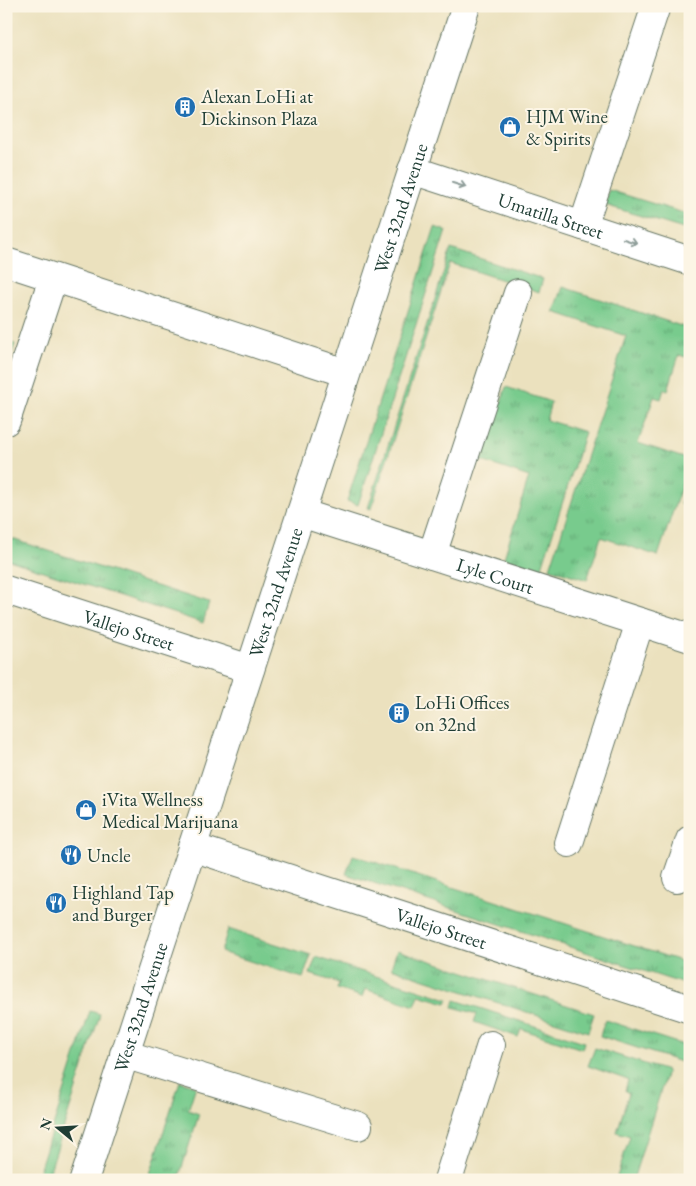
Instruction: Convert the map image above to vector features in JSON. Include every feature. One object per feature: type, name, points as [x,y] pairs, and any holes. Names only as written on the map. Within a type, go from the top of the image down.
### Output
[{"type":"street","name":"West 32nd Avenue","points":[[84,1180],[466,6]]},
{"type":"street","points":[[583,226],[656,6]]},
{"type":"street","name":"Umatilla Street","points":[[412,170],[690,261]]},
{"type":"street","points":[[6,262],[346,373]]},
{"type":"street","points":[[6,421],[53,278]]},
{"type":"street","points":[[432,554],[518,293]]},
{"type":"street","name":"Lyle Court","points":[[301,513],[690,638]]},
{"type":"street","name":"Vallejo Street","points":[[6,590],[250,669]]},
{"type":"street","points":[[569,843],[640,622]]},
{"type":"street","points":[[677,878],[690,840]]},
{"type":"street","name":"Vallejo Street","points":[[192,847],[690,1009]]},
{"type":"street","points":[[448,1180],[491,1045]]},
{"type":"street","points":[[124,1054],[358,1126]]},
{"type":"green space","points":[[609,190],[690,215],[690,231],[605,205]]},
{"type":"green space","points":[[435,227],[446,231],[358,505],[347,501]]},
{"type":"green space","points":[[451,249],[543,279],[539,292],[450,263],[371,509],[368,508]]},
{"type":"green space","points":[[563,287],[690,329],[690,345],[686,357],[679,355],[668,390],[664,389],[661,399],[654,397],[638,443],[690,460],[658,556],[601,537],[587,580],[550,568],[626,336],[554,312]]},
{"type":"green space","points":[[6,342],[15,344],[6,372]]},
{"type":"green space","points":[[506,387],[551,402],[546,420],[585,432],[541,570],[504,558],[529,477],[482,461]]},
{"type":"green space","points":[[690,475],[690,508],[680,504]]},
{"type":"green space","points":[[6,537],[209,603],[203,623],[6,559]]},
{"type":"green space","points":[[353,855],[690,964],[690,986],[346,874]]},
{"type":"green space","points":[[228,929],[311,955],[303,978],[221,952]]},
{"type":"green space","points":[[397,950],[594,1014],[588,1032],[391,968]]},
{"type":"green space","points":[[316,957],[448,999],[446,1003],[419,995],[415,1006],[365,989],[362,997],[337,989],[339,983],[310,974]]},
{"type":"green space","points":[[455,1000],[584,1042],[582,1049],[521,1029],[518,1037],[474,1022],[477,1014],[453,1007]]},
{"type":"green space","points":[[90,1011],[100,1014],[47,1180],[36,1180]]},
{"type":"green space","points":[[605,1020],[690,1047],[690,1065],[600,1036]]},
{"type":"green space","points":[[595,1048],[667,1071],[633,1180],[616,1180],[630,1136],[617,1132],[629,1093],[625,1091],[628,1080],[588,1066]]},
{"type":"green space","points":[[180,1081],[196,1086],[188,1110],[199,1114],[178,1180],[148,1180]]},
{"type":"place","name":"Alexan LoHi at Dickinson Plaza","points":[[185,107]]},
{"type":"place","name":"HJM Wine & Spirits","points":[[510,127]]},
{"type":"place","name":"LoHi Offices on 32nd","points":[[399,713]]},
{"type":"place","name":"iVita Wellness Medical Marijuana","points":[[86,810]]},
{"type":"place","name":"Uncle","points":[[71,855]]},
{"type":"place","name":"Highland Tap and Burger","points":[[56,903]]}]
